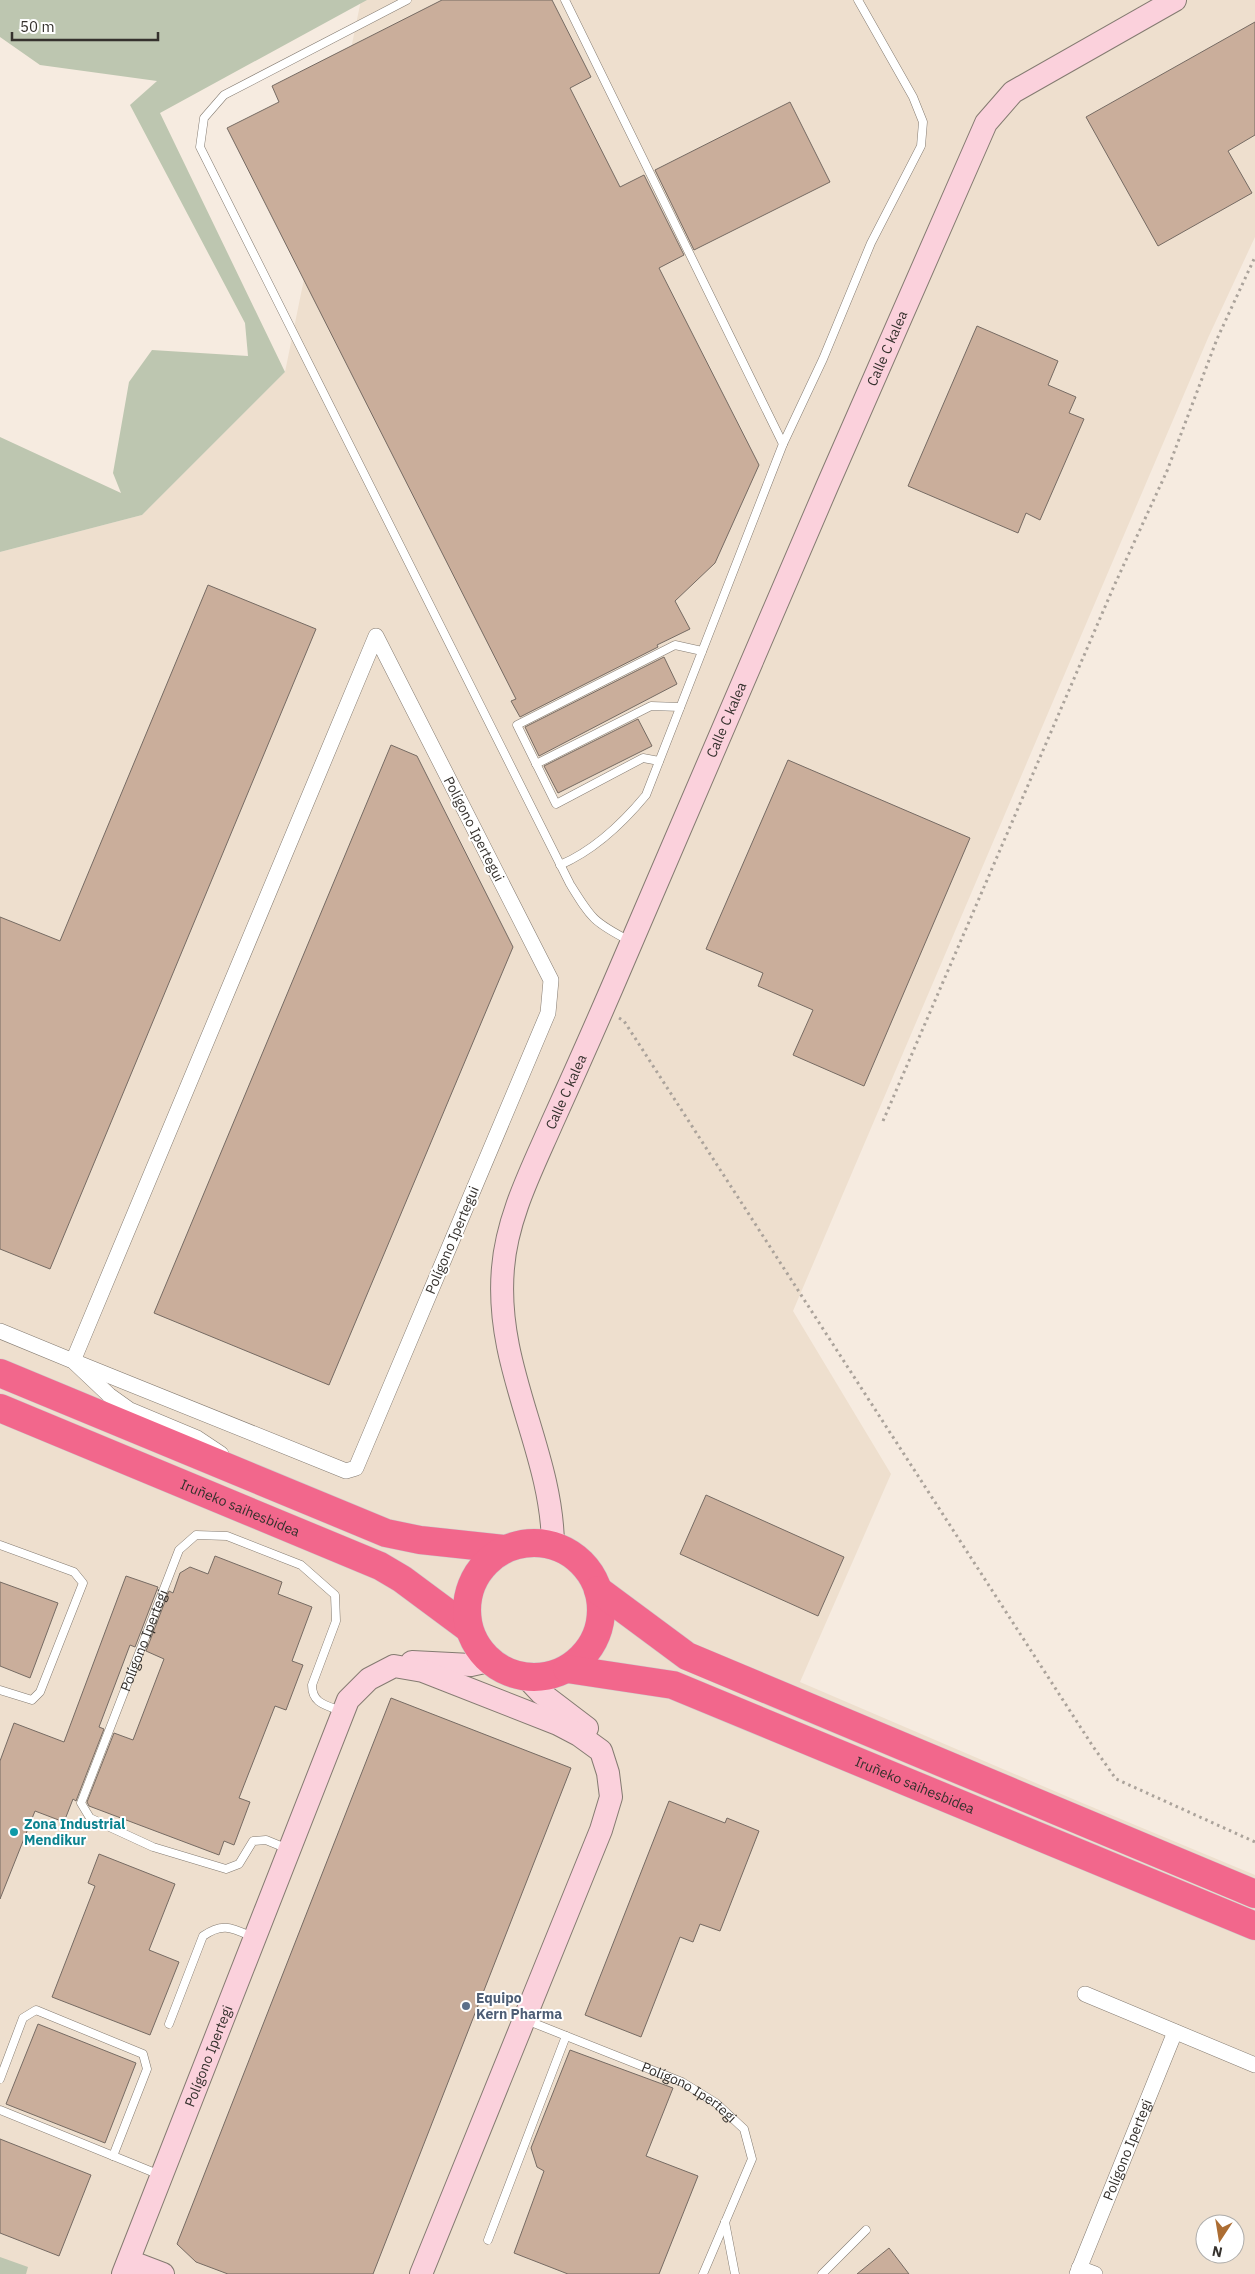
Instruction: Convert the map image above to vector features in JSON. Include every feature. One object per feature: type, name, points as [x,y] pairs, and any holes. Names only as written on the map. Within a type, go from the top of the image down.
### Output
[{"type":"highway","points":[[0,1373],[386,1533],[420,1540],[504,1549]]},
{"type":"highway","name":"Iruñeko saihesbidea","points":[[0,1408],[380,1566],[402,1579],[468,1628]]},
{"type":"highway","points":[[537,1542],[553,1545],[573,1555],[589,1570],[598,1590],[602,1613],[597,1635],[585,1655],[567,1669],[547,1677],[526,1677],[506,1672],[489,1661],[476,1646],[468,1628],[466,1604],[472,1582],[485,1563],[504,1549],[520,1544],[537,1542]]},
{"type":"highway","name":"Iruñeko saihesbidea","points":[[598,1590],[687,1656],[1255,1894]]},
{"type":"highway","name":"Iruñeko saihesbidea","points":[[567,1669],[673,1685],[1255,1926]]},
{"type":"street","name":"Calle C kalea","points":[[553,1545],[553,1516],[545,1480],[509,1358],[501,1308],[503,1264],[510,1225],[528,1179],[604,1008],[780,593],[986,123],[1013,92],[1175,0]]},
{"type":"street","name":"Polígono Ipertegui","points":[[376,636],[551,980],[548,1013],[356,1468],[346,1471],[73,1362],[138,1206],[376,636]]},
{"type":"street","points":[[0,1331],[73,1362],[109,1395],[130,1410],[197,1438],[265,1484]]},
{"type":"street","name":"Polígono Ipertegi","points":[[163,2274],[126,2267],[348,1700],[369,1679],[394,1666],[411,1662],[470,1665],[489,1661]]},
{"type":"street","points":[[394,1666],[423,1671],[558,1724],[579,1734],[601,1751]]},
{"type":"street","points":[[421,2274],[601,1830],[610,1797],[608,1773],[601,1751],[585,1725],[541,1693],[526,1677]]},
{"type":"street","points":[[1086,1994],[1255,2065]]},
{"type":"street","name":"Polígono Ipertegi","points":[[1094,2274],[1078,2271],[1175,2032]]},
{"type":"lane","points":[[407,0],[224,95],[204,118],[200,147],[560,865],[590,917],[603,927],[632,942]]},
{"type":"lane","points":[[565,0],[783,444]]},
{"type":"lane","points":[[560,865],[572,860],[599,842],[625,820],[646,795],[783,444],[823,358],[872,243],[921,146],[922,122],[914,97],[858,0]]},
{"type":"lane","points":[[659,761],[643,758],[556,804],[517,725],[675,645],[702,651]]},
{"type":"lane","points":[[536,764],[651,706],[680,707]]},
{"type":"lane","name":"Polígono Ipertegi","points":[[290,1850],[266,1840],[253,1842],[239,1864],[226,1869],[153,1847],[90,1818],[81,1803],[179,1550],[196,1535],[227,1536],[301,1565],[335,1595],[336,1621],[312,1685],[312,1695],[318,1703],[344,1713]]},
{"type":"lane","points":[[0,1545],[74,1572],[83,1583],[40,1692],[32,1700],[0,1690]]},
{"type":"lane","points":[[169,2024],[203,1936],[213,1929],[228,1926],[255,1938]]},
{"type":"lane","points":[[0,2079],[23,2018],[36,2010],[144,2054],[147,2068],[113,2156]]},
{"type":"lane","name":"Polígono Ipertegi","points":[[524,2019],[682,2082],[716,2103],[744,2130],[752,2159],[703,2274]]},
{"type":"lane","points":[[488,2240],[566,2036]]},
{"type":"lane","points":[[0,2110],[162,2176]]},
{"type":"lane","points":[[725,2222],[735,2274]]},
{"type":"lane","points":[[822,2274],[866,2230]]},
{"type":"path","points":[[883,1121],[1110,595],[1167,471],[1217,339],[1255,257]]},
{"type":"path","points":[[604,1008],[624,1021],[1116,1779],[1255,1842]]},
{"type":"shaded area","points":[[361,0],[1255,0],[1255,237],[1208,338],[793,1311],[891,1474],[800,1682],[1255,1875],[1255,2274],[0,2274],[0,552],[142,515],[285,372]]},
{"type":"green space","points":[[0,0],[367,0],[160,113],[285,372],[142,515],[0,552],[0,437],[121,493],[113,473],[129,382],[152,350],[248,356],[245,323],[130,105],[157,81],[40,65],[0,37]]},
{"type":"green space","points":[[0,2257],[28,2267],[26,2274],[0,2274]]},
{"type":"building","points":[[442,0],[552,0],[591,77],[570,88],[620,187],[644,175],[684,255],[659,268],[759,465],[715,563],[675,601],[690,629],[520,717],[511,701],[516,699],[227,128],[279,102],[272,86]]},
{"type":"building","points":[[1255,22],[1255,135],[1228,151],[1252,193],[1158,246],[1086,117]]},
{"type":"building","points":[[790,102],[830,182],[694,250],[655,170]]},
{"type":"building","points":[[977,326],[1058,361],[1048,385],[1076,397],[1069,413],[1084,419],[1040,520],[1026,513],[1018,533],[908,486]]},
{"type":"building","points":[[208,585],[316,629],[50,1269],[0,1249],[0,917],[60,941]]},
{"type":"building","points":[[664,657],[677,684],[539,756],[525,727]]},
{"type":"building","points":[[638,719],[652,746],[558,793],[544,766]]},
{"type":"building","points":[[391,745],[417,756],[513,947],[329,1385],[154,1313]]},
{"type":"building","points":[[788,760],[970,838],[864,1086],[793,1055],[813,1010],[758,986],[763,973],[706,949]]},
{"type":"building","points":[[706,1495],[844,1557],[818,1616],[680,1554]]},
{"type":"building","points":[[215,1556],[282,1582],[278,1594],[312,1607],[292,1661],[303,1665],[286,1710],[275,1706],[239,1798],[250,1802],[234,1845],[224,1841],[219,1855],[89,1806],[87,1802],[114,1733],[133,1740],[164,1659],[146,1651],[169,1591],[173,1593],[180,1573],[190,1567],[208,1574]]},
{"type":"building","points":[[126,1576],[158,1587],[135,1647],[130,1645],[99,1727],[104,1729],[76,1801],[73,1799],[64,1822],[35,1811],[0,1899],[0,1761],[14,1723],[64,1742]]},
{"type":"building","points":[[0,1582],[58,1603],[30,1678],[0,1666]]},
{"type":"building","points":[[391,1698],[571,1768],[373,2274],[228,2274],[196,2262],[177,2244]]},
{"type":"building","points":[[669,1801],[725,1823],[727,1818],[759,1831],[720,1931],[700,1924],[693,1942],[680,1937],[641,2037],[585,2015]]},
{"type":"building","points":[[99,1854],[175,1884],[149,1950],[179,1962],[150,2035],[52,1997],[95,1886],[88,1883]]},
{"type":"building","points":[[38,2024],[136,2063],[105,2143],[6,2104]]},
{"type":"building","points":[[570,2050],[673,2088],[646,2156],[698,2176],[659,2274],[568,2274],[514,2253],[544,2171],[537,2167],[531,2148]]},
{"type":"building","points":[[0,2139],[91,2175],[59,2256],[0,2233]]},
{"type":"building","points":[[889,2248],[909,2274],[857,2274]]},
{"type":"place","name":"Zona Industrial Mendikur","points":[[14,1832]]},
{"type":"place","name":"Equipo Kern Pharma","points":[[466,2006]]}]
